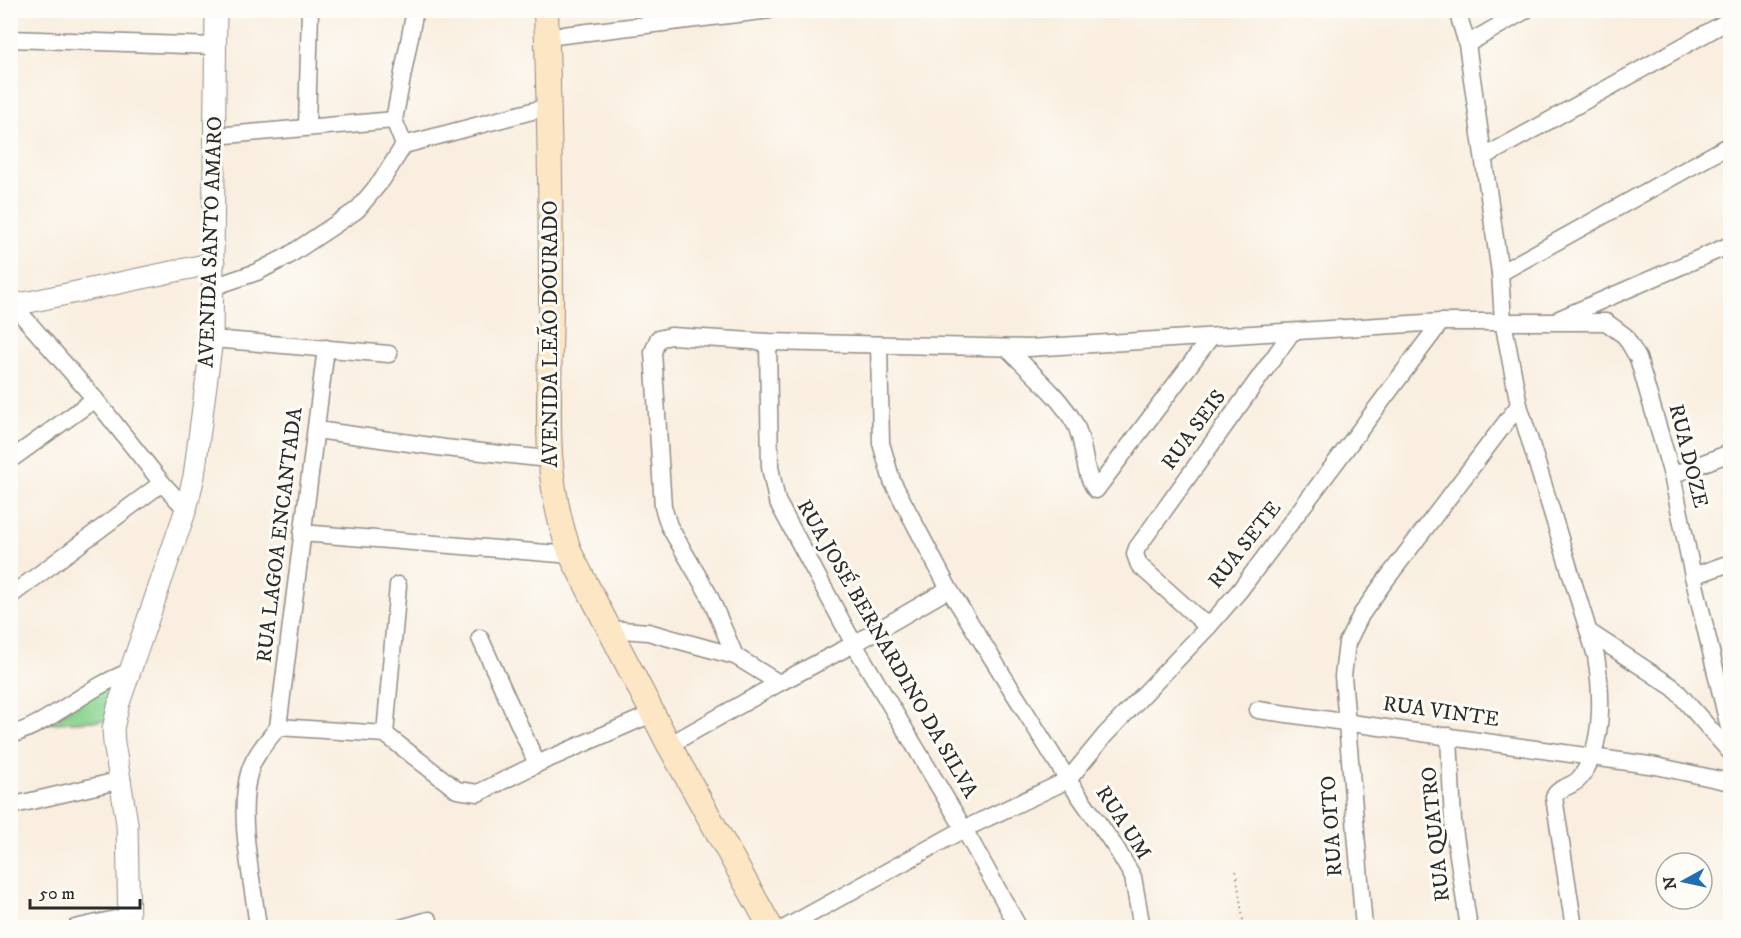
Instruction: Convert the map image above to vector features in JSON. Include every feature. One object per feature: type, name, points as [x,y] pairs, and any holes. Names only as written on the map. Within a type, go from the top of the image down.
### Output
[{"type":"main road","name":"AVENIDA LEÃO DOURADO","points":[[546,10],[550,106],[549,459],[560,526],[572,555],[669,745],[771,927]]},
{"type":"street","name":"AVENIDA SANTO AMARO","points":[[122,780],[113,729],[129,672],[186,509],[194,476],[212,339],[216,10]]},
{"type":"street","points":[[307,127],[310,10]]},
{"type":"street","points":[[404,145],[394,120],[415,10]]},
{"type":"street","points":[[547,37],[662,17],[770,10]]},
{"type":"street","points":[[1457,10],[1467,44],[1500,273],[1503,321],[1519,405],[1596,656],[1601,691],[1599,721],[1591,759],[1573,785],[1557,791],[1554,797],[1574,927]]},
{"type":"street","points":[[1467,44],[1526,10]]},
{"type":"street","points":[[1484,157],[1731,20]]},
{"type":"street","points":[[10,39],[215,46]]},
{"type":"street","points":[[213,287],[257,272],[288,256],[357,210],[382,180],[404,145],[550,106]]},
{"type":"street","points":[[216,136],[394,120]]},
{"type":"street","points":[[1500,273],[1731,145]]},
{"type":"street","points":[[735,656],[709,595],[674,537],[663,507],[653,352],[655,343],[664,337],[1007,348],[1210,338],[1442,322],[1550,323],[1731,245]]},
{"type":"street","points":[[186,509],[162,483],[95,399],[14,310],[214,263]]},
{"type":"street","name":"RUA SETE","points":[[1068,780],[1105,735],[1240,590],[1442,322]]},
{"type":"street","name":"RUA DOZE","points":[[1550,323],[1606,322],[1625,336],[1638,358],[1672,475],[1693,576],[1724,681],[1731,732]]},
{"type":"street","name":"RUA SEIS","points":[[1208,627],[1139,565],[1135,554],[1137,548],[1292,332]]},
{"type":"street","points":[[1007,348],[1056,399],[1075,424],[1096,490],[1210,338]]},
{"type":"street","points":[[212,339],[388,354]]},
{"type":"street","name":"RUA JOSÉ BERNARDINO DA SILVA","points":[[768,342],[770,467],[773,487],[854,644],[964,829],[1018,927]]},
{"type":"street","name":"RUA UM","points":[[879,345],[881,443],[892,481],[949,589],[1068,780],[1116,848],[1132,877],[1142,927]]},
{"type":"street","name":"RUA LAGOA ENCANTADA","points":[[278,727],[326,348]]},
{"type":"street","points":[[10,460],[95,399]]},
{"type":"street","name":"RUA OITO","points":[[1364,927],[1345,721],[1344,661],[1347,643],[1361,615],[1519,405]]},
{"type":"street","points":[[317,430],[445,448],[549,459]]},
{"type":"street","points":[[1672,475],[1731,453]]},
{"type":"street","points":[[10,596],[162,483]]},
{"type":"street","points":[[302,533],[572,555]]},
{"type":"street","points":[[1693,576],[1731,563]]},
{"type":"street","points":[[386,734],[398,585]]},
{"type":"street","points":[[669,745],[779,682],[854,644],[949,589]]},
{"type":"street","points":[[609,629],[648,632],[735,656],[779,682]]},
{"type":"street","points":[[1589,632],[1674,688],[1731,752]]},
{"type":"street","points":[[480,638],[537,764]]},
{"type":"street","points":[[10,735],[27,729],[98,685],[129,672]]},
{"type":"street","name":"RUA VINTE","points":[[1258,710],[1449,736],[1591,759],[1656,766],[1731,782]]},
{"type":"street","points":[[258,927],[246,820],[246,787],[251,767],[278,727],[386,734],[457,790],[478,793],[537,764],[654,713]]},
{"type":"street","name":"RUA QUATRO","points":[[1449,736],[1453,822],[1469,927]]},
{"type":"street","points":[[10,806],[122,780],[128,823],[129,922],[75,927]]},
{"type":"street","points":[[785,927],[964,829],[1068,780]]},
{"type":"street","points":[[402,927],[429,920]]},
{"type":"path","points":[[1236,871],[1244,927]]},
{"type":"green space","points":[[120,676],[113,720],[50,723]]}]
